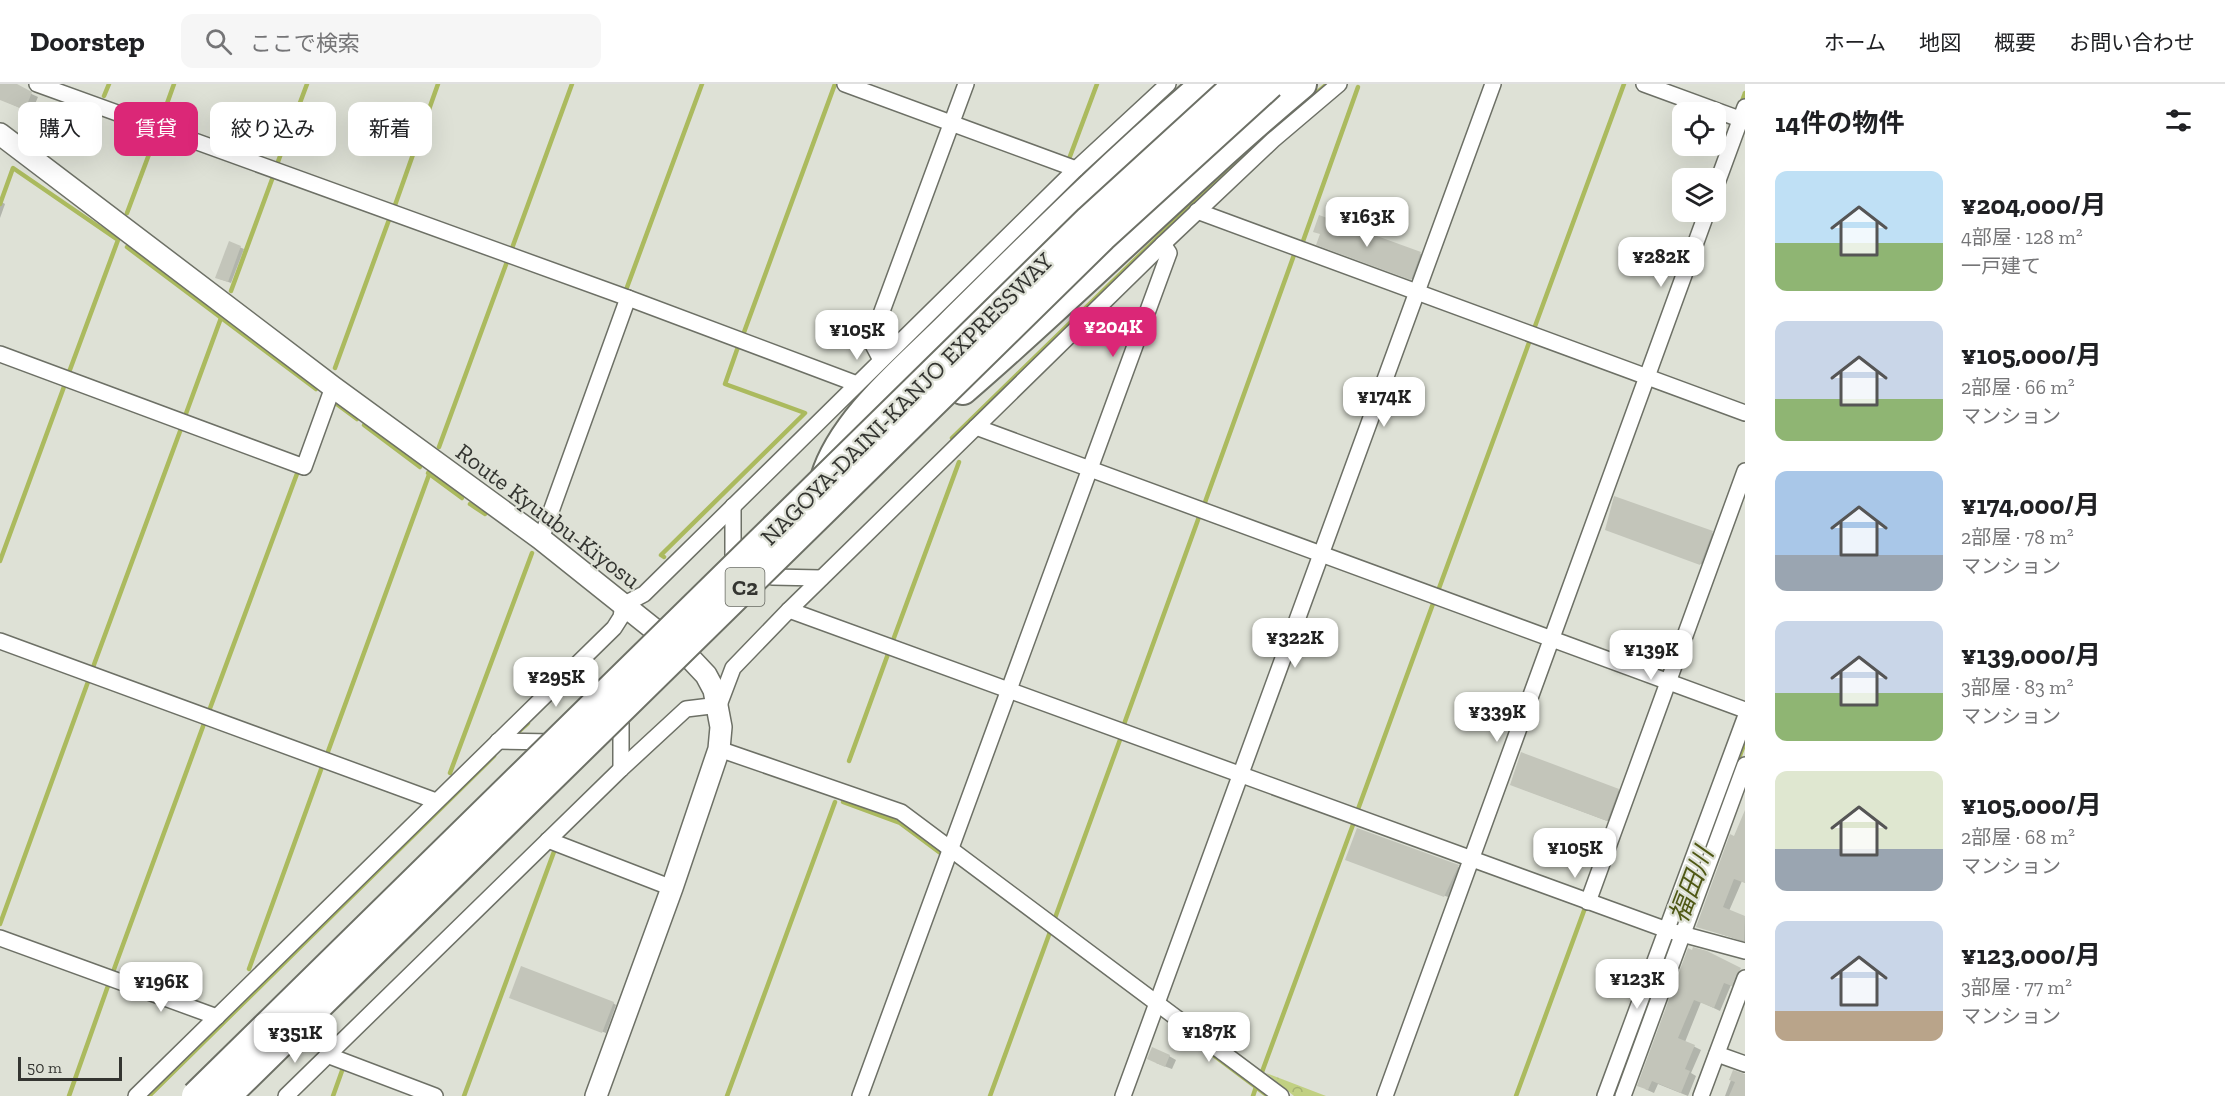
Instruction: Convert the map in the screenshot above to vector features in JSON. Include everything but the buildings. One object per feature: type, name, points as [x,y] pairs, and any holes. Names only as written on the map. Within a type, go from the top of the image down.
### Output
[{"type":"highway","points":[[807,540],[827,472],[848,433],[879,396],[1088,173],[1205,84]]},
{"type":"highway","name":"NAGOYA-DAINI-KANJO EXPRESSWAY","points":[[195,1096],[1080,229],[1238,84]]},
{"type":"highway","name":"NAGOYA-DAINI-KANJO EXPRESSWAY","points":[[226,1096],[1102,237],[1270,84]]},
{"type":"highway","points":[[953,399],[1051,314],[1196,176],[1302,84]]},
{"type":"main road","name":"Route Kyuubu-Kiyosu","points":[[0,134],[333,387],[541,539],[690,658],[706,675],[719,705],[719,749],[672,888],[596,1096]]},
{"type":"street","points":[[37,84],[628,298],[857,384]]},
{"type":"street","points":[[845,84],[1088,173]]},
{"type":"street","points":[[881,360],[871,341],[966,84]]},
{"type":"street","points":[[136,1096],[614,628],[621,617],[623,605],[644,594],[881,360],[1088,173],[1168,84]]},
{"type":"street","points":[[286,1096],[621,769],[686,709],[719,705],[733,668],[789,610],[1162,244],[1273,140],[1339,84]]},
{"type":"street","points":[[1123,1096],[1493,84]]},
{"type":"street","points":[[1644,84],[1743,116],[1723,168]]},
{"type":"street","points":[[1197,211],[1745,413]]},
{"type":"street","points":[[1385,1096],[1703,222]]},
{"type":"street","points":[[860,1096],[1169,254],[1162,244]]},
{"type":"street","points":[[541,539],[628,298]]},
{"type":"street","points":[[0,354],[304,467],[333,387]]},
{"type":"street","points":[[976,427],[1745,710]]},
{"type":"street","points":[[1588,902],[1745,471]]},
{"type":"street","points":[[733,615],[734,506]]},
{"type":"street","points":[[772,577],[821,578]]},
{"type":"street","points":[[789,610],[1674,933],[1745,951]]},
{"type":"street","points":[[0,641],[436,801]]},
{"type":"street","points":[[1623,1096],[1745,718]]},
{"type":"street","points":[[621,724],[621,769]]},
{"type":"street","points":[[498,741],[602,743]]},
{"type":"street","points":[[719,749],[901,812],[952,847],[1281,1096]]},
{"type":"street","points":[[1605,1096],[1745,765]]},
{"type":"street","points":[[548,840],[672,888]]},
{"type":"street","points":[[0,938],[217,1017]]},
{"type":"street","points":[[1701,1096],[1745,978]]},
{"type":"street","points":[[1717,1054],[1745,1064]]},
{"type":"street","points":[[327,1055],[435,1096]]},
{"type":"green space","points":[[1266,1073],[1326,1096],[1294,1096]]},
{"type":"waterway","points":[[104,96],[109,84]]},
{"type":"waterway","points":[[168,102],[174,84]]},
{"type":"waterway","points":[[276,167],[307,84]]},
{"type":"waterway","points":[[394,208],[438,84]]},
{"type":"waterway","points":[[511,251],[572,84]]},
{"type":"waterway","points":[[626,290],[702,84]]},
{"type":"waterway","points":[[743,335],[835,84]]},
{"type":"waterway","points":[[1069,159],[1097,84]]},
{"type":"waterway","points":[[1292,114],[1327,84]]},
{"type":"waterway","points":[[1534,329],[1624,84]]},
{"type":"waterway","points":[[1302,244],[1358,87]]},
{"type":"waterway","points":[[1741,104],[1745,93]]},
{"type":"waterway","points":[[127,213],[148,156]]},
{"type":"waterway","points":[[952,438],[1183,213],[1244,158]]},
{"type":"waterway","points":[[0,204],[13,168],[118,240],[68,375]]},
{"type":"waterway","points":[[231,291],[274,174]]},
{"type":"waterway","points":[[335,368],[390,217]]},
{"type":"waterway","points":[[127,247],[316,389]]},
{"type":"waterway","points":[[1204,505],[1294,255]]},
{"type":"waterway","points":[[439,447],[508,259]]},
{"type":"waterway","points":[[184,419],[221,318]]},
{"type":"waterway","points":[[1438,591],[1530,340]]},
{"type":"waterway","points":[[664,557],[661,555],[805,413],[725,384],[739,344]]},
{"type":"waterway","points":[[0,561],[65,384]]},
{"type":"waterway","points":[[334,402],[357,419]]},
{"type":"waterway","points":[[364,425],[420,467]]},
{"type":"waterway","points":[[92,670],[182,426]]},
{"type":"waterway","points":[[892,643],[959,462]]},
{"type":"waterway","points":[[209,711],[298,471]]},
{"type":"waterway","points":[[326,757],[430,472]]},
{"type":"waterway","points":[[428,473],[462,498]]},
{"type":"waterway","points":[[470,504],[485,514]]},
{"type":"waterway","points":[[1123,727],[1199,517]]},
{"type":"waterway","points":[[450,773],[532,553]]},
{"type":"waterway","points":[[1357,812],[1434,601]]},
{"type":"waterway","points":[[849,761],[888,654]]},
{"type":"waterway","points":[[0,924],[89,679]]},
{"type":"waterway","points":[[113,972],[205,721]]},
{"type":"waterway","points":[[517,733],[528,723]]},
{"type":"waterway","points":[[1055,918],[1121,737]]},
{"type":"waterway","name":"福田川","points":[[1689,891],[1745,742]]},
{"type":"waterway","points":[[149,1096],[494,756]]},
{"type":"waterway","points":[[249,969],[323,764]]},
{"type":"waterway","points":[[727,1096],[835,802]]},
{"type":"waterway","points":[[843,802],[900,823],[943,855],[942,858]]},
{"type":"waterway","points":[[1262,1072],[1354,822]]},
{"type":"waterway","points":[[464,1096],[555,849]]},
{"type":"waterway","points":[[1516,1096],[1585,908]]},
{"type":"waterway","points":[[990,1096],[1050,932]]},
{"type":"waterway","points":[[69,1096],[109,983]]},
{"type":"waterway","points":[[1200,1045],[1268,1096]]},
{"type":"waterway","points":[[333,1096],[343,1068]]},
{"type":"waterway","points":[[1253,1096],[1256,1087]]}]
